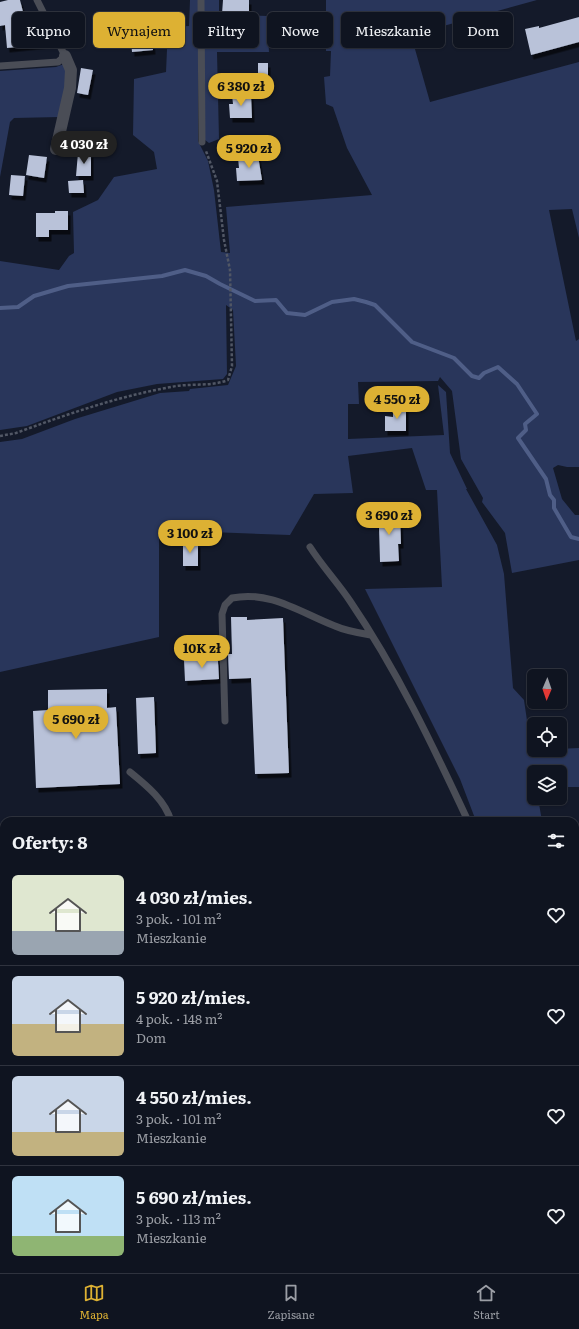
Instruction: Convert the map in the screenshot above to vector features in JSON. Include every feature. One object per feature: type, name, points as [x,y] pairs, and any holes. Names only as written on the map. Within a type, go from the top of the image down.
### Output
[{"type":"street","points":[[56,149],[70,88],[71,70],[65,56]]},
{"type":"lane","points":[[0,66],[58,62],[65,56],[37,0]]},
{"type":"lane","points":[[201,0],[202,142]]},
{"type":"lane","points":[[310,547],[350,601],[390,666],[442,766],[466,817]]},
{"type":"lane","points":[[226,721],[222,614],[225,605],[232,598],[258,597],[276,600],[336,627],[371,635]]},
{"type":"lane","points":[[130,772],[150,789],[169,812],[171,817]]},
{"type":"path","points":[[0,436],[16,433],[107,401],[188,384],[220,383],[228,380],[232,366],[230,279],[217,181],[202,142]]},
{"type":"shaded area","points":[[190,0],[198,0],[198,12],[193,12],[193,48],[198,48],[198,141],[208,161],[214,190],[221,252],[230,253],[226,207],[372,195],[347,148],[333,107],[326,104],[324,77],[330,76],[331,51],[326,51],[326,48],[333,48],[333,12],[326,12],[326,0],[537,0],[494,12],[453,12],[453,23],[445,26],[445,12],[341,12],[341,48],[415,48],[430,102],[579,62],[579,238],[572,209],[549,210],[576,341],[579,339],[579,467],[558,465],[553,468],[562,499],[575,515],[579,515],[579,560],[512,573],[505,533],[482,502],[483,498],[461,459],[452,391],[440,377],[438,381],[358,382],[359,404],[348,404],[348,439],[444,435],[438,385],[446,392],[450,453],[466,489],[497,545],[504,574],[513,688],[524,700],[527,721],[527,757],[567,757],[567,749],[579,748],[579,787],[567,787],[567,765],[527,765],[527,805],[539,805],[541,817],[474,817],[460,779],[365,589],[442,587],[437,490],[426,490],[412,448],[348,456],[353,493],[314,494],[290,535],[159,530],[159,637],[0,672],[0,442],[22,439],[75,419],[160,393],[189,391],[190,389],[228,385],[236,366],[233,310],[226,305],[227,374],[223,379],[157,384],[117,392],[27,426],[0,430],[0,261],[59,270],[69,256],[74,253],[73,212],[98,200],[114,177],[157,169],[154,152],[133,135],[134,79],[166,72],[167,48],[185,48],[185,26],[189,26]]},
{"type":"shaded area","points":[[203,0],[219,0],[219,12],[203,12]]},
{"type":"shaded area","points":[[259,16],[267,16],[267,48],[269,48],[269,52],[217,52],[219,139],[209,143],[205,140],[204,48],[259,48]]},
{"type":"shaded area","points":[[64,64],[68,71],[60,117],[14,118],[10,122],[0,177],[0,71],[56,67]]},
{"type":"building","points":[[20,0],[23,12],[12,12],[12,47],[7,48],[5,25],[0,26],[0,2]]},
{"type":"building","points":[[223,0],[249,0],[249,12],[222,12]]},
{"type":"building","points":[[579,17],[579,42],[531,55],[525,29],[539,26],[539,28]]},
{"type":"building","points":[[132,48],[153,48],[153,50],[132,52]]},
{"type":"building","points":[[258,63],[268,63],[268,75],[258,75]]},
{"type":"building","points":[[81,68],[93,70],[88,95],[77,93]]},
{"type":"building","points":[[232,95],[251,95],[252,118],[230,118],[229,104],[233,104]]},
{"type":"building","points":[[78,153],[91,153],[91,176],[76,176]]},
{"type":"building","points":[[29,155],[47,157],[44,178],[26,175]]},
{"type":"building","points":[[258,156],[262,180],[237,181],[236,168],[239,168],[238,158]]},
{"type":"building","points":[[11,175],[25,176],[23,196],[9,195]]},
{"type":"building","points":[[83,180],[84,193],[69,193],[68,181]]},
{"type":"building","points":[[55,211],[68,211],[68,230],[49,230],[49,237],[36,237],[36,213],[55,213]]},
{"type":"building","points":[[406,405],[406,431],[385,431],[385,416],[393,417],[393,406]]},
{"type":"building","points":[[388,510],[392,514],[400,514],[401,544],[398,544],[399,561],[380,562],[379,527],[376,527],[376,514],[384,514]]},
{"type":"building","points":[[183,542],[198,543],[198,566],[183,566]]},
{"type":"building","points":[[231,617],[247,617],[247,620],[283,618],[289,773],[255,774],[251,678],[229,679],[228,654],[232,654]]},
{"type":"building","points":[[201,652],[218,661],[219,679],[185,681],[184,660],[202,659]]},
{"type":"building","points":[[107,689],[107,708],[116,707],[120,784],[36,788],[33,711],[48,710],[48,690]]},
{"type":"building","points":[[154,697],[156,753],[138,754],[136,698]]},
{"type":"waterway","points":[[0,308],[18,307],[34,296],[68,286],[162,276],[185,270],[206,276],[255,301],[276,300],[287,313],[305,315],[332,302],[354,299],[375,305],[412,342],[454,358],[472,376],[479,378],[484,373],[498,367],[517,384],[537,414],[525,424],[526,430],[518,438],[546,479],[550,495],[554,500],[554,508],[571,537],[579,539]]}]
